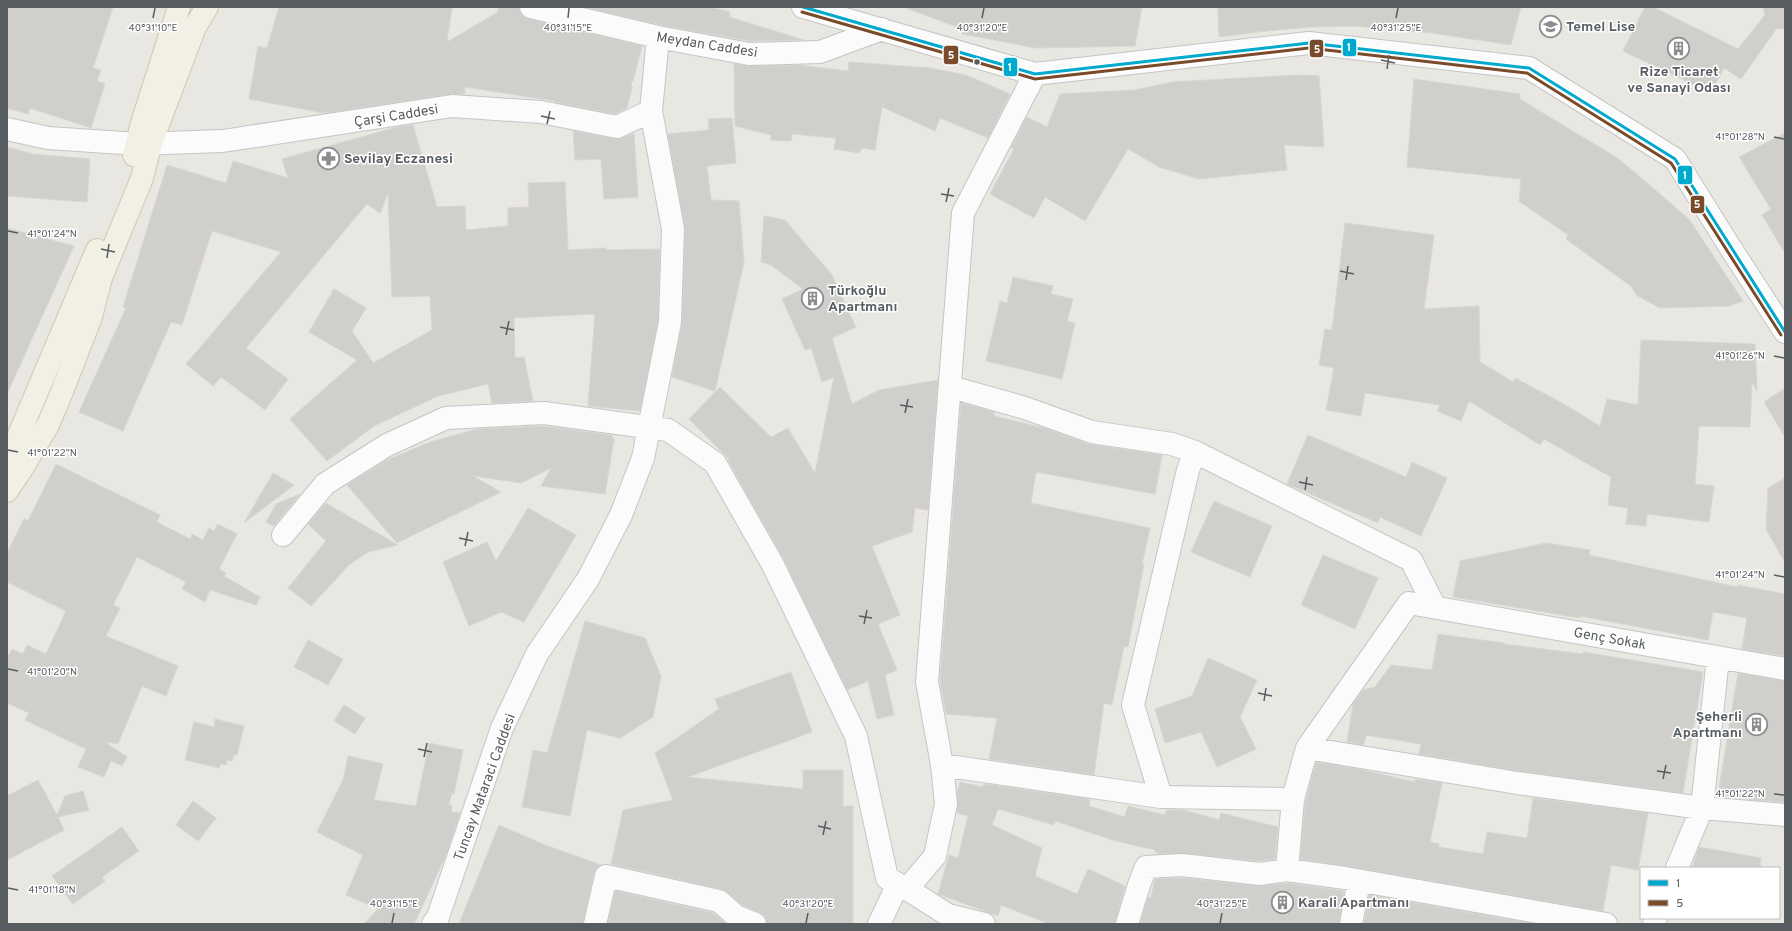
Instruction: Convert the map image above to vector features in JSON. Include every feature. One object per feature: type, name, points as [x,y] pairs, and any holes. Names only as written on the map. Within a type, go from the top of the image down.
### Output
[{"type":"main road","points":[[7,491],[22,470],[51,419],[91,317],[101,278],[142,178],[145,143],[142,123],[179,7]]},
{"type":"main road","points":[[7,463],[120,195],[145,143],[195,27],[206,7]]},
{"type":"street","name":"Meydan Caddesi","points":[[531,7],[658,37],[749,54],[820,52],[882,29]]},
{"type":"street","points":[[803,7],[1035,74],[1309,43],[1529,68],[1675,159],[1785,332]]},
{"type":"street","name":"Tuncay Mataraci Caddesi","points":[[433,924],[438,917],[502,728],[538,654],[588,579],[621,515],[643,458],[670,322],[672,229],[651,110],[658,37]]},
{"type":"street","points":[[879,924],[903,887],[935,856],[946,804],[942,765],[928,682],[963,213],[1035,74]]},
{"type":"street","name":"Çarşi Caddesi","points":[[7,129],[48,138],[145,143],[223,141],[452,106],[541,112],[617,127],[651,110]]},
{"type":"street","points":[[951,387],[1025,408],[1092,432],[1172,444],[1195,452],[1411,560],[1435,607]]},
{"type":"street","points":[[283,535],[325,484],[387,445],[446,418],[544,413],[668,430],[716,463],[773,565],[856,736],[887,878],[948,915],[984,924]]},
{"type":"street","points":[[1161,797],[1133,705],[1188,470],[1195,452]]},
{"type":"street","name":"Genç Sokak","points":[[1307,748],[1410,603],[1785,669]]},
{"type":"street","points":[[1677,867],[1702,808],[1718,658]]},
{"type":"street","points":[[1287,870],[1293,799],[1307,748],[1517,783],[1702,808],[1785,815]]},
{"type":"street","points":[[942,765],[1161,797],[1293,799]]},
{"type":"street","points":[[1127,924],[1146,867],[1182,865],[1260,874],[1287,870],[1606,924]]},
{"type":"street","points":[[595,924],[606,876],[718,902],[736,916],[755,924]]},
{"type":"street","points":[[1351,924],[1359,881]]},
{"type":"building","points":[[7,7],[113,7],[93,68],[101,70],[97,81],[105,84],[91,128],[30,108],[28,114],[7,108]]},
{"type":"building","points":[[279,7],[452,7],[447,42],[498,12],[498,7],[519,7],[522,16],[528,19],[642,46],[633,81],[631,82],[632,88],[627,108],[615,114],[555,101],[464,87],[465,94],[450,94],[324,113],[249,99],[258,46],[267,48]]},
{"type":"building","points":[[585,7],[709,7],[730,12],[729,17],[804,40],[750,41],[661,25]]},
{"type":"building","points":[[908,7],[1142,7],[1135,46],[1036,48],[962,34],[963,29],[908,9]]},
{"type":"building","points":[[1218,7],[1521,7],[1511,45],[1432,33],[1355,26],[1310,27],[1219,37]]},
{"type":"building","name":"Rize Ticaret ve Sanayi Odası","points":[[1645,7],[1653,7],[1738,49],[1765,15],[1763,7],[1785,7],[1785,29],[1777,28],[1741,79],[1724,68],[1711,93],[1623,51]]},
{"type":"building","points":[[849,62],[930,68],[966,75],[1010,94],[988,138],[940,118],[935,131],[882,107],[875,150],[861,148],[860,153],[834,149],[836,138],[792,134],[791,141],[771,140],[771,135],[735,126],[734,64],[749,66],[798,65],[848,71]]},
{"type":"building","points":[[1296,75],[1319,76],[1324,147],[1284,145],[1287,170],[1199,179],[1159,167],[1128,149],[1085,221],[1045,197],[1034,218],[990,194],[1014,149],[1011,148],[1027,117],[1047,127],[1060,94],[1134,90],[1172,82]]},
{"type":"building","points":[[1414,79],[1520,94],[1520,99],[1619,159],[1689,219],[1743,301],[1729,306],[1660,308],[1636,295],[1632,287],[1566,239],[1568,235],[1519,201],[1521,179],[1407,167]]},
{"type":"building","points":[[732,118],[736,163],[707,166],[711,200],[739,201],[744,262],[715,391],[672,377],[682,323],[685,229],[668,134],[709,130],[708,119]]},
{"type":"building","points":[[413,125],[437,207],[465,206],[466,230],[508,226],[508,208],[529,207],[528,183],[565,182],[568,250],[606,248],[606,250],[660,249],[658,321],[640,411],[588,406],[595,314],[514,318],[515,358],[524,357],[533,401],[492,403],[488,384],[438,396],[374,426],[327,461],[290,419],[357,360],[309,332],[334,289],[366,308],[352,331],[373,363],[432,330],[430,296],[392,297],[388,193],[380,213],[367,204],[246,348],[288,379],[265,410],[221,377],[213,386],[186,364],[281,252],[212,231],[182,325],[171,322],[123,431],[79,412],[126,308],[123,307],[167,165],[226,183],[233,161],[288,178],[282,159],[397,127]]},
{"type":"building","points":[[573,131],[615,139],[634,134],[638,197],[604,199],[601,159],[575,160]]},
{"type":"building","points":[[1785,133],[1785,253],[1762,215],[1771,209],[1739,157]]},
{"type":"building","points":[[7,147],[33,154],[90,159],[87,202],[7,196]]},
{"type":"building","points":[[764,216],[785,220],[832,275],[856,327],[832,338],[852,404],[879,390],[938,380],[928,510],[915,508],[912,532],[872,546],[900,615],[878,624],[897,670],[885,675],[894,715],[877,719],[868,681],[847,690],[784,560],[728,460],[729,459],[689,419],[720,387],[771,437],[788,428],[815,473],[834,377],[822,382],[811,348],[805,350],[782,299],[803,289],[771,265],[761,262]]},
{"type":"building","points":[[1345,223],[1434,235],[1424,309],[1479,306],[1480,362],[1513,382],[1515,378],[1562,403],[1600,426],[1607,399],[1638,405],[1641,340],[1755,344],[1757,391],[1752,382],[1750,427],[1699,426],[1695,484],[1714,486],[1709,522],[1647,514],[1646,526],[1626,524],[1628,508],[1608,505],[1611,477],[1544,439],[1540,445],[1469,401],[1461,421],[1437,411],[1440,405],[1365,393],[1361,416],[1326,410],[1334,368],[1319,365],[1325,329],[1332,330]]},
{"type":"building","points":[[7,228],[74,246],[7,394]]},
{"type":"building","points":[[1013,277],[1053,286],[1051,294],[1073,299],[1067,321],[1075,323],[1062,379],[986,361],[1000,301],[1007,303]]},
{"type":"building","points":[[1785,388],[1785,437],[1764,402]]},
{"type":"building","points":[[961,403],[994,412],[994,416],[1044,428],[1088,444],[1162,455],[1155,494],[1036,472],[1031,503],[1150,528],[1142,564],[1144,564],[1128,647],[1124,646],[1112,705],[1104,703],[1094,775],[989,759],[997,718],[946,714],[940,681]]},
{"type":"building","points":[[543,426],[611,435],[614,439],[605,494],[541,486],[551,468],[521,483],[473,476],[501,492],[397,543],[347,485],[387,460],[430,442],[477,429]]},
{"type":"building","points":[[1308,435],[1406,477],[1412,462],[1447,478],[1421,536],[1380,517],[1378,523],[1287,484]]},
{"type":"building","points":[[56,464],[160,515],[157,522],[190,539],[192,534],[203,540],[209,528],[214,531],[218,524],[237,534],[219,569],[226,573],[224,576],[260,597],[256,605],[210,590],[205,602],[182,589],[186,582],[137,557],[113,605],[120,608],[106,636],[178,666],[166,696],[142,686],[118,744],[105,742],[127,757],[122,766],[111,761],[104,777],[78,767],[86,749],[25,720],[29,713],[7,703],[7,658],[12,649],[23,654],[27,645],[46,654],[66,611],[7,582],[7,553],[24,519],[28,521]]},
{"type":"building","points":[[273,473],[294,485],[244,523]]},
{"type":"building","points":[[1785,478],[1785,563],[1766,529],[1768,488]]},
{"type":"building","points":[[300,494],[274,526],[266,522],[276,504]]},
{"type":"building","points":[[1214,501],[1272,526],[1250,577],[1191,552]]},
{"type":"building","points":[[326,503],[398,545],[368,552],[349,565],[311,606],[288,588],[326,541],[308,524]]},
{"type":"building","points":[[528,508],[576,535],[524,622],[501,612],[469,626],[443,562],[487,542],[496,561]]},
{"type":"building","points":[[1546,543],[1590,550],[1589,555],[1737,587],[1738,585],[1785,594],[1785,656],[1742,649],[1747,618],[1713,612],[1708,640],[1580,616],[1580,618],[1453,597],[1460,561]]},
{"type":"building","points":[[1323,555],[1378,578],[1355,629],[1301,605]]},
{"type":"building","points":[[585,621],[645,638],[661,676],[653,717],[620,738],[587,730],[570,816],[522,807],[533,750],[547,753]]},
{"type":"building","points":[[1438,634],[1583,654],[1583,652],[1703,672],[1683,793],[1519,771],[1419,754],[1421,744],[1366,735],[1364,745],[1347,742],[1353,704],[1363,690],[1375,687],[1391,665],[1432,670]]},
{"type":"building","points":[[308,640],[343,659],[328,685],[294,667]]},
{"type":"building","points":[[1208,658],[1257,680],[1240,717],[1256,749],[1217,767],[1201,732],[1165,743],[1155,709],[1192,696]]},
{"type":"building","points":[[791,672],[812,732],[688,777],[803,789],[803,770],[843,770],[843,806],[853,806],[853,924],[767,924],[765,916],[743,905],[722,889],[611,864],[623,810],[673,800],[655,753],[719,709],[715,699]]},
{"type":"building","name":"Şeherli Apartmanı","points":[[1738,673],[1785,681],[1785,802],[1754,800],[1718,794]]},
{"type":"building","points":[[344,705],[365,718],[355,734],[334,721]]},
{"type":"building","points":[[215,719],[244,726],[237,755],[234,755],[232,761],[227,760],[226,765],[220,764],[219,768],[185,760],[194,722],[214,727]]},
{"type":"building","points":[[429,743],[463,750],[454,794],[452,793],[449,804],[452,806],[451,812],[460,813],[447,853],[414,924],[364,924],[378,909],[346,895],[363,855],[317,832],[343,780],[348,756],[383,764],[374,800],[416,806]]},
{"type":"building","points":[[1316,762],[1358,769],[1415,782],[1415,779],[1442,783],[1430,842],[1439,844],[1439,847],[1483,854],[1487,832],[1527,838],[1533,798],[1648,813],[1638,870],[1611,865],[1603,911],[1300,859],[1305,805]]},
{"type":"building","points":[[38,780],[57,815],[65,796],[83,791],[89,810],[58,817],[64,830],[7,860],[7,796]]},
{"type":"building","points":[[960,782],[983,787],[984,784],[1090,799],[1089,806],[1125,817],[1128,806],[1165,815],[1167,810],[1183,810],[1219,820],[1221,813],[1278,827],[1275,859],[1260,861],[1183,853],[1159,854],[1155,852],[1155,850],[1116,841],[1055,821],[1054,825],[998,809],[992,825],[1042,848],[1035,876],[1077,894],[1088,869],[1125,886],[1115,924],[1049,924],[1001,905],[998,916],[938,894],[949,855],[958,858],[968,816],[957,813],[957,794]]},
{"type":"building","points":[[193,801],[216,818],[198,841],[176,825]]},
{"type":"building","points":[[499,825],[545,845],[601,865],[594,873],[583,924],[459,924]]},
{"type":"building","points":[[122,827],[139,851],[102,877],[105,881],[73,904],[52,876]]},
{"type":"building","points":[[1699,847],[1761,858],[1760,867],[1692,867]]},
{"type":"building","points":[[1182,878],[1259,886],[1287,883],[1344,891],[1339,924],[1140,924],[1148,897],[1151,898],[1155,879]]},
{"type":"building","points":[[615,891],[713,913],[726,924],[608,924]]},
{"type":"building","points":[[1369,895],[1534,924],[1364,924]]},
{"type":"transit line","name":"1","points":[[803,7],[1035,74],[1309,43],[1529,68],[1675,159],[1785,332]]},
{"type":"transit line","name":"5","points":[[802,12],[1035,79],[1309,48],[1527,73],[1671,163],[1781,335]]},
{"type":"place","name":"Temel Lise","points":[[1550,26]]},
{"type":"place","name":"Rize Ticaret ve Sanayi Odası","points":[[1679,49]]},
{"type":"place","name":"Sevilay Eczanesi","points":[[329,158]]},
{"type":"place","name":"Türkoğlu Apartmanı","points":[[812,298]]},
{"type":"place","name":"Şeherli Apartmanı","points":[[1757,724]]},
{"type":"place","name":"Karali Apartmanı","points":[[1282,902]]}]
